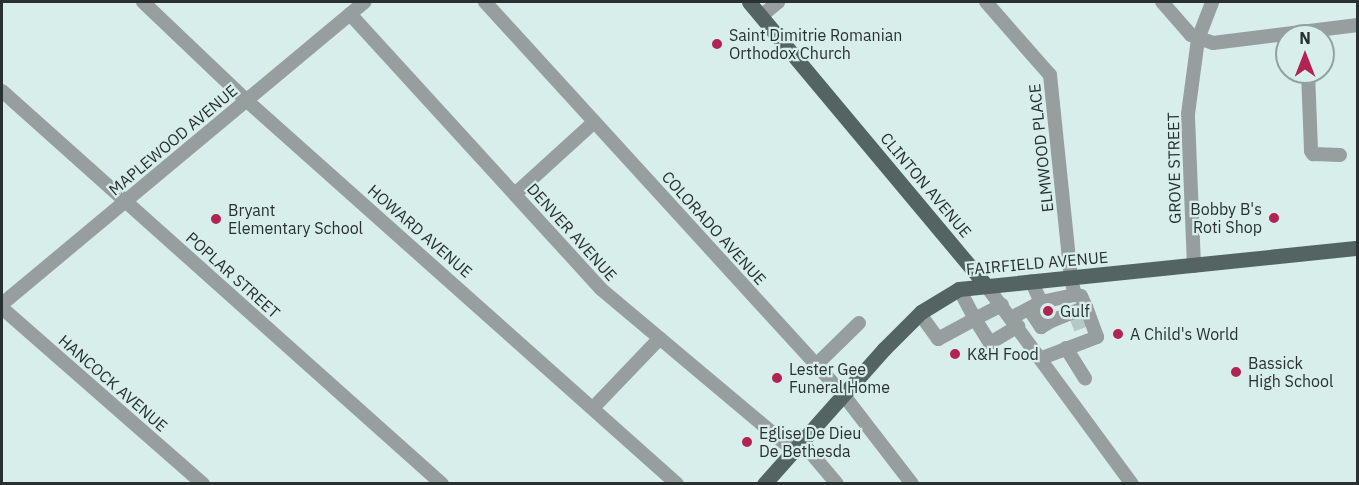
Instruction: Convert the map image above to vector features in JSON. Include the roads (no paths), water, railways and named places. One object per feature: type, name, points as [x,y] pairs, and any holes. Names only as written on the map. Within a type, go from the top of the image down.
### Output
[{"type":"main road","name":"CLINTON AVENUE","points":[[749,2],[985,284]]},
{"type":"main road","name":"FAIRFIELD AVENUE","points":[[764,483],[842,393],[920,314],[959,289],[985,284],[1071,279],[1358,248]]},
{"type":"street","name":"MAPLEWOOD AVENUE","points":[[2,306],[365,2]]},
{"type":"street","name":"COLORADO AVENUE","points":[[485,2],[842,393],[912,483]]},
{"type":"street","points":[[762,16],[778,2]]},
{"type":"street","name":"ELMWOOD PLACE","points":[[986,2],[1050,75],[1071,279],[1075,296]]},
{"type":"street","points":[[1162,2],[1198,39],[1220,43],[1275,37]]},
{"type":"street","name":"GROVE STREET","points":[[1194,266],[1187,141],[1198,39],[1212,2]]},
{"type":"street","name":"HOWARD AVENUE","points":[[147,3],[246,100],[677,483]]},
{"type":"street","name":"DENVER AVENUE","points":[[350,14],[601,289],[796,445],[837,483]]},
{"type":"street","points":[[1335,29],[1358,25]]},
{"type":"street","points":[[1308,84],[1311,151],[1313,154],[1340,155]]},
{"type":"street","name":"POPLAR STREET","points":[[2,91],[442,483]]},
{"type":"street","points":[[515,194],[594,122]]},
{"type":"street","points":[[1030,281],[1041,327],[1053,320],[1079,312]]},
{"type":"street","name":"CLINTON AVENUE","points":[[985,284],[1042,358],[1132,483]]},
{"type":"street","points":[[959,289],[990,343],[1035,306],[1081,296],[1079,312],[1096,337],[1083,335],[1066,348],[1042,358]]},
{"type":"street","points":[[920,314],[938,339],[1002,305]]},
{"type":"street","name":"HANCOCK AVENUE","points":[[2,306],[203,483]]},
{"type":"street","points":[[816,365],[859,323]]},
{"type":"street","points":[[594,407],[660,338]]},
{"type":"street","points":[[1066,348],[1085,378]]},
{"type":"tunnel","points":[[1076,316],[1081,329]]},
{"type":"place","name":"Saint Dimitrie Romanian Orthodox Church","points":[[717,44]]},
{"type":"place","name":"Bobby B's Roti Shop","points":[[1274,218]]},
{"type":"place","name":"Bryant Elementary School","points":[[216,219]]},
{"type":"place","name":"Gulf","points":[[1048,311]]},
{"type":"place","name":"A Child's World","points":[[1118,334]]},
{"type":"place","name":"K&H Food","points":[[955,354]]},
{"type":"place","name":"Bassick High School","points":[[1236,372]]},
{"type":"place","name":"Lester Gee Funeral Home","points":[[777,378]]},
{"type":"place","name":"Eglise De Dieu De Bethesda","points":[[747,442]]}]
